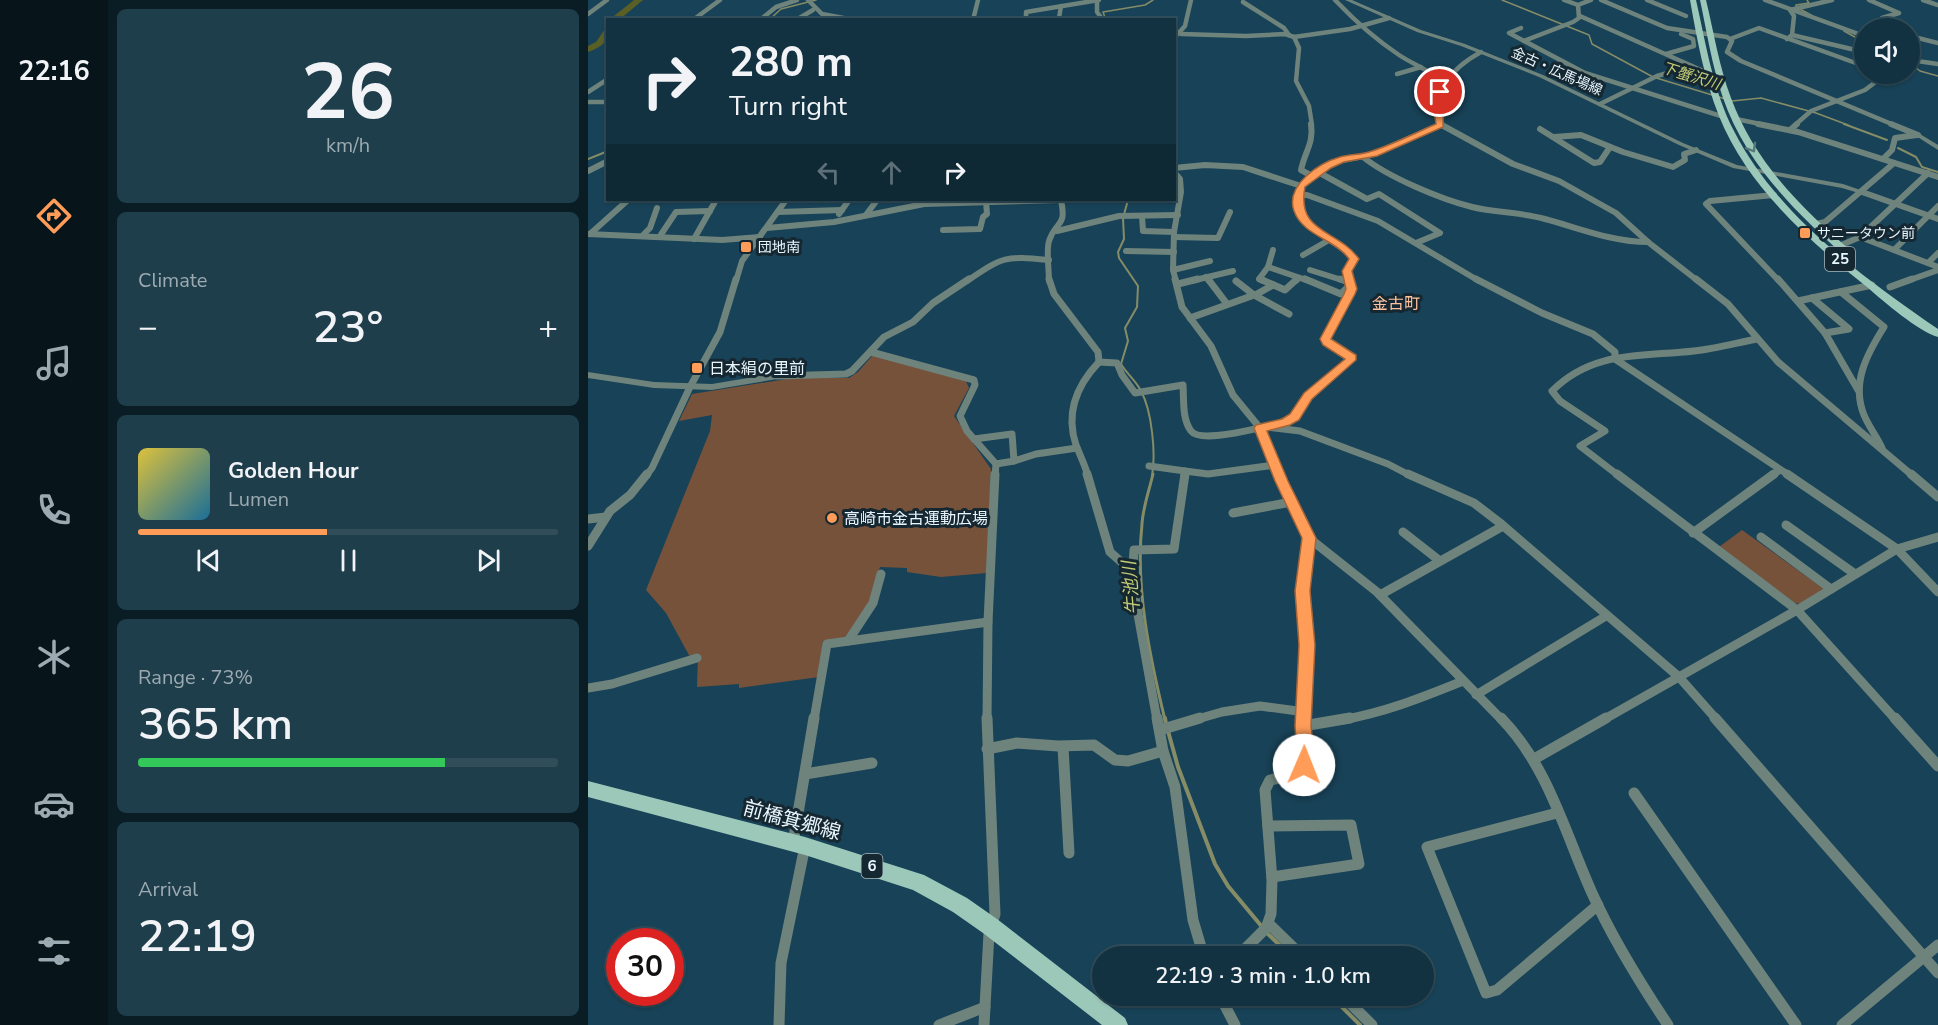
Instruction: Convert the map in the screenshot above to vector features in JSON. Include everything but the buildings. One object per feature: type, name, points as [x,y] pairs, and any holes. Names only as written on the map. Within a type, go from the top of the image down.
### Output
[{"type":"main road","name":"25","points":[[1693,0],[1724,117],[1753,171],[1825,246],[1872,285],[1938,334]]},
{"type":"main road","name":"25","points":[[1703,0],[1727,98],[1736,119],[1769,174],[1839,246],[1938,323]]},
{"type":"main road","name":"前橋箕郷線","points":[[588,789],[799,845],[917,882],[952,900],[990,926],[1118,1025]]},
{"type":"street","points":[[588,14],[607,0]]},
{"type":"street","points":[[696,18],[720,0]]},
{"type":"street","points":[[762,18],[776,7],[797,0]]},
{"type":"street","points":[[808,0],[813,10],[823,15],[842,18]]},
{"type":"street","points":[[974,18],[978,0]]},
{"type":"street","points":[[1026,18],[1026,12],[1098,0],[1097,12],[1102,18]]},
{"type":"street","points":[[1176,37],[1181,34],[1189,20],[1191,0]]},
{"type":"street","points":[[1335,0],[1360,26],[1401,56],[1443,82]]},
{"type":"street","name":"金古・広馬場線","points":[[1348,0],[1419,31],[1481,52],[1735,167],[1843,186],[1862,192]]},
{"type":"street","points":[[1564,0],[1578,4],[1591,0]]},
{"type":"street","points":[[1601,0],[1693,39],[1694,46],[1666,54]]},
{"type":"street","points":[[1647,0],[1686,16]]},
{"type":"street","points":[[1765,0],[1854,32]]},
{"type":"street","points":[[1790,9],[1832,0]]},
{"type":"street","points":[[1869,0],[1899,13],[1882,18]]},
{"type":"street","points":[[1923,0],[1938,5]]},
{"type":"street","points":[[1243,2],[1284,28],[1299,48],[1296,81],[1309,106],[1313,136],[1312,143],[1305,152],[1301,170],[1315,174],[1367,199]]},
{"type":"street","points":[[1578,4],[1580,16]]},
{"type":"street","points":[[1059,18],[1060,6]]},
{"type":"street","points":[[1787,39],[1792,35],[1794,16],[1790,9]]},
{"type":"street","points":[[798,18],[813,10]]},
{"type":"street","points":[[1524,41],[1573,22],[1580,16]]},
{"type":"street","points":[[1580,16],[1701,70]]},
{"type":"street","points":[[1181,34],[1292,36],[1360,26],[1389,18]]},
{"type":"street","points":[[1521,28],[1509,33],[1585,73],[1724,117]]},
{"type":"street","points":[[1678,31],[1711,34],[1730,39],[1759,28],[1854,62]]},
{"type":"street","points":[[1792,35],[1854,50]]},
{"type":"street","points":[[1920,38],[1938,43]]},
{"type":"street","points":[[1730,39],[1732,43],[1727,51],[1732,56],[1918,135],[1938,147]]},
{"type":"street","points":[[1440,125],[1438,110],[1443,82],[1460,63],[1481,52]]},
{"type":"street","points":[[1920,61],[1938,64]]},
{"type":"street","points":[[1600,104],[1657,76],[1692,66]]},
{"type":"street","points":[[1396,74],[1421,67]]},
{"type":"street","points":[[588,92],[606,80]]},
{"type":"street","points":[[1790,130],[1811,111],[1865,90],[1873,84]]},
{"type":"street","points":[[588,102],[606,102]]},
{"type":"street","points":[[1736,119],[1790,130],[1938,177]]},
{"type":"street","points":[[1201,946],[1193,920],[1175,787],[1163,751],[1132,581],[1127,567],[1110,552],[1105,540],[1082,454],[1077,448],[1072,402],[1082,379],[1099,362],[1117,363],[1122,375],[1135,393],[1183,385],[1184,412],[1190,430],[1196,436],[1206,437],[1264,427],[1285,422],[1294,417],[1308,396],[1352,357],[1327,342],[1326,339],[1350,294],[1347,271],[1354,259],[1350,253],[1308,225],[1299,211],[1301,186],[1315,174],[1342,160],[1362,157],[1440,125]]},
{"type":"street","points":[[1440,125],[1513,164],[1559,181],[1608,207],[1648,242],[1728,304],[1778,362],[1938,497]]},
{"type":"street","points":[[1540,129],[1594,162],[1600,162],[1611,147]]},
{"type":"street","points":[[1554,137],[1581,135],[1672,167],[1685,160],[1684,154],[1696,150]]},
{"type":"street","points":[[1883,159],[1892,150],[1895,138],[1918,135]]},
{"type":"street","points":[[1362,157],[1378,169],[1403,181],[1471,207],[1542,218],[1624,242],[1648,242]]},
{"type":"street","points":[[588,171],[606,162]]},
{"type":"street","points":[[1816,224],[1825,222],[1894,163]]},
{"type":"street","points":[[1176,170],[1205,165],[1243,167],[1301,186]]},
{"type":"street","points":[[1176,173],[1180,179],[1181,192],[1174,235],[1173,270],[1182,307],[1211,346],[1233,395],[1264,427],[1275,465],[1309,538],[1380,595],[1517,735],[1534,759],[1598,905],[1636,977],[1668,1025]]},
{"type":"street","points":[[1839,246],[1860,237],[1928,173]]},
{"type":"street","points":[[1862,192],[1938,219]]},
{"type":"street","points":[[1350,210],[1379,194],[1440,233],[1416,243]]},
{"type":"street","points":[[1299,195],[1378,221],[1451,265],[1542,313],[1593,334],[1615,351],[1615,359]]},
{"type":"street","points":[[1774,195],[1710,201],[1706,204],[1798,301],[1825,333],[1858,390]]},
{"type":"street","points":[[589,234],[627,201]]},
{"type":"street","points":[[694,239],[715,201]]},
{"type":"street","points":[[588,546],[606,517],[630,495],[652,468],[690,387],[720,332],[742,261],[785,201]]},
{"type":"street","points":[[834,222],[848,201]]},
{"type":"street","points":[[866,215],[876,201]]},
{"type":"street","points":[[766,228],[834,222],[924,202],[986,201],[987,214],[983,216],[980,229],[943,230]]},
{"type":"street","points":[[1062,201],[1064,215],[1057,231],[1049,241],[1051,289],[1098,352],[1099,362]]},
{"type":"street","points":[[1894,250],[1938,206]]},
{"type":"street","points":[[644,235],[650,228],[657,208]]},
{"type":"street","points":[[778,212],[842,210]]},
{"type":"street","points":[[660,236],[676,212],[710,211]]},
{"type":"street","points":[[1142,216],[1143,231],[1218,238],[1230,212]]},
{"type":"street","points":[[1057,231],[1119,216],[1178,215]]},
{"type":"street","points":[[589,234],[722,240],[760,237]]},
{"type":"street","points":[[1860,237],[1938,268]]},
{"type":"street","points":[[1303,255],[1329,240]]},
{"type":"street","points":[[1273,250],[1268,267],[1259,279],[1285,290],[1299,278]]},
{"type":"street","points":[[1126,251],[1174,252]]},
{"type":"street","points":[[1928,263],[1938,254]]},
{"type":"street","points":[[588,375],[654,385],[712,387],[777,376],[846,374],[852,371],[884,337],[914,322],[933,303],[998,260],[1013,257],[1049,260]]},
{"type":"street","points":[[1173,270],[1208,259],[1220,274]]},
{"type":"street","points":[[1268,267],[1282,270],[1341,294],[1349,284]]},
{"type":"street","points":[[1890,287],[1938,268]]},
{"type":"street","points":[[1311,270],[1349,284]]},
{"type":"street","points":[[1178,284],[1233,271]]},
{"type":"street","points":[[1206,277],[1227,304]]},
{"type":"street","points":[[1236,281],[1254,295],[1289,314]]},
{"type":"street","points":[[1190,318],[1254,295],[1273,285]]},
{"type":"street","points":[[1798,301],[1872,285]]},
{"type":"street","points":[[1841,292],[1884,327],[1858,380],[1863,414],[1882,449]]},
{"type":"street","points":[[1812,298],[1849,329],[1825,333]]},
{"type":"street","points":[[1757,339],[1712,349],[1594,363],[1570,375],[1553,389],[1553,395],[1605,430],[1580,446],[1797,610],[1938,766]]},
{"type":"street","points":[[871,352],[974,380],[975,385],[960,416],[967,431],[996,464],[988,622],[987,749],[995,914],[990,926],[984,1025]]},
{"type":"street","points":[[1615,359],[1897,549],[1938,592]]},
{"type":"street","points":[[1264,427],[1309,434],[1388,464],[1474,503],[1503,525],[1679,677],[1938,974]]},
{"type":"street","points":[[974,439],[1012,434],[1014,461]]},
{"type":"street","points":[[996,464],[1036,454],[1077,448]]},
{"type":"street","points":[[1149,466],[1208,474],[1275,465]]},
{"type":"street","points":[[1693,533],[1780,470]]},
{"type":"street","points":[[1132,581],[1134,550],[1174,549],[1185,471]]},
{"type":"street","points":[[1233,513],[1291,502]]},
{"type":"street","points":[[588,519],[606,517]]},
{"type":"street","points":[[1380,595],[1503,525]]},
{"type":"street","points":[[1786,525],[1855,574]]},
{"type":"street","points":[[1403,532],[1440,561]]},
{"type":"street","points":[[1761,537],[1832,589]]},
{"type":"street","points":[[1534,759],[1797,610],[1897,549],[1938,537]]},
{"type":"street","points":[[1248,946],[1264,929],[1272,877],[1265,790],[1270,780],[1298,773],[1304,765],[1306,753],[1303,726],[1307,645],[1302,591],[1309,538]]},
{"type":"street","points":[[848,641],[873,603],[881,574]]},
{"type":"street","points":[[1476,695],[1606,616]]},
{"type":"street","points":[[779,1025],[781,963],[799,845],[806,774],[827,644],[988,622]]},
{"type":"street","points":[[588,688],[612,684],[697,658]]},
{"type":"street","points":[[1303,726],[1366,716],[1411,702],[1463,681]]},
{"type":"street","points":[[1160,730],[1222,712],[1260,706],[1305,712]]},
{"type":"street","points":[[987,749],[1017,742],[1063,747],[1094,745],[1110,757],[1122,761],[1163,751]]},
{"type":"street","points":[[1063,747],[1069,853]]},
{"type":"street","points":[[806,774],[872,763]]},
{"type":"street","points":[[1634,793],[1796,1025]]},
{"type":"street","points":[[1557,813],[1427,847],[1486,993],[1497,990],[1598,905]]},
{"type":"street","points":[[1268,826],[1351,825],[1359,864],[1272,877]]},
{"type":"street","points":[[1264,929],[1287,946]]},
{"type":"street","points":[[1842,1025],[1938,945]]},
{"type":"street","points":[[1226,1006],[1235,1025]]},
{"type":"street","points":[[1352,1006],[1372,1025]]},
{"type":"street","points":[[939,1025],[985,1007]]},
{"type":"shaded area","name":"高崎市金古運動広場","points":[[877,355],[965,379],[969,388],[954,416],[991,469],[987,573],[941,577],[907,572],[907,568],[880,567],[869,605],[846,639],[823,641],[819,677],[739,688],[739,684],[697,687],[698,655],[690,657],[666,613],[646,590],[710,431],[712,415],[679,421],[692,394],[793,378],[849,378],[858,372],[872,356]]},
{"type":"shaded area","points":[[1742,530],[1824,589],[1800,604],[1795,603],[1719,547]]},
{"type":"waterway","points":[[616,18],[639,0]]},
{"type":"waterway","points":[[771,18],[781,9],[816,0]]},
{"type":"waterway","name":"牛池川","points":[[1105,18],[1103,12],[1145,5],[1153,0]]},
{"type":"waterway","name":"下蟹沢川","points":[[1502,0],[1589,35],[1592,44],[1653,77],[1732,101],[1761,98],[1816,113],[1848,125]]},
{"type":"waterway","points":[[1807,0],[1809,3],[1796,5],[1796,7],[1811,15]]},
{"type":"waterway","points":[[1844,31],[1854,36]]},
{"type":"waterway","points":[[588,49],[599,44],[606,34]]},
{"type":"waterway","points":[[1920,71],[1938,76]]},
{"type":"waterway","name":"下蟹沢川","points":[[1844,124],[1887,140]]},
{"type":"waterway","name":"下蟹沢川","points":[[1898,148],[1916,157],[1922,167],[1938,172]]},
{"type":"waterway","points":[[588,159],[606,152]]},
{"type":"waterway","name":"牛池川","points":[[1128,201],[1123,218],[1124,239],[1118,252],[1119,258],[1138,286],[1137,307],[1125,328],[1128,341],[1121,364],[1139,387],[1145,399],[1153,445],[1152,476]]},
{"type":"waterway","name":"牛池川","points":[[1153,474],[1145,505],[1140,548],[1142,598],[1149,648],[1165,720]]},
{"type":"waterway","name":"牛池川","points":[[1165,718],[1166,724]]},
{"type":"waterway","name":"牛池川","points":[[1168,731],[1178,767],[1215,864],[1228,886],[1263,928]]},
{"type":"waterway","name":"牛池川","points":[[1267,933],[1281,946]]},
{"type":"waterway","name":"牛池川","points":[[1341,1006],[1360,1025]]},
{"type":"place","name":"サニータウン前","points":[[1805,233]]},
{"type":"place","name":"団地南","points":[[746,247]]},
{"type":"place","name":"日本絹の里前","points":[[697,368]]},
{"type":"place","name":"高崎市金古運動広場","points":[[832,518]]},
{"type":"district","name":"金古町","points":[[1396,303]]},
{"type":"route","points":[[1304,765],[1306,753],[1303,726],[1307,645],[1302,591],[1309,538],[1281,481],[1260,428],[1285,422],[1294,417],[1308,396],[1338,372],[1352,357],[1327,342],[1326,339],[1350,294],[1347,271],[1354,259],[1350,253],[1308,225],[1299,211],[1298,199],[1301,186],[1306,180],[1328,166],[1342,160],[1374,154],[1440,125],[1438,110],[1440,92]]}]
